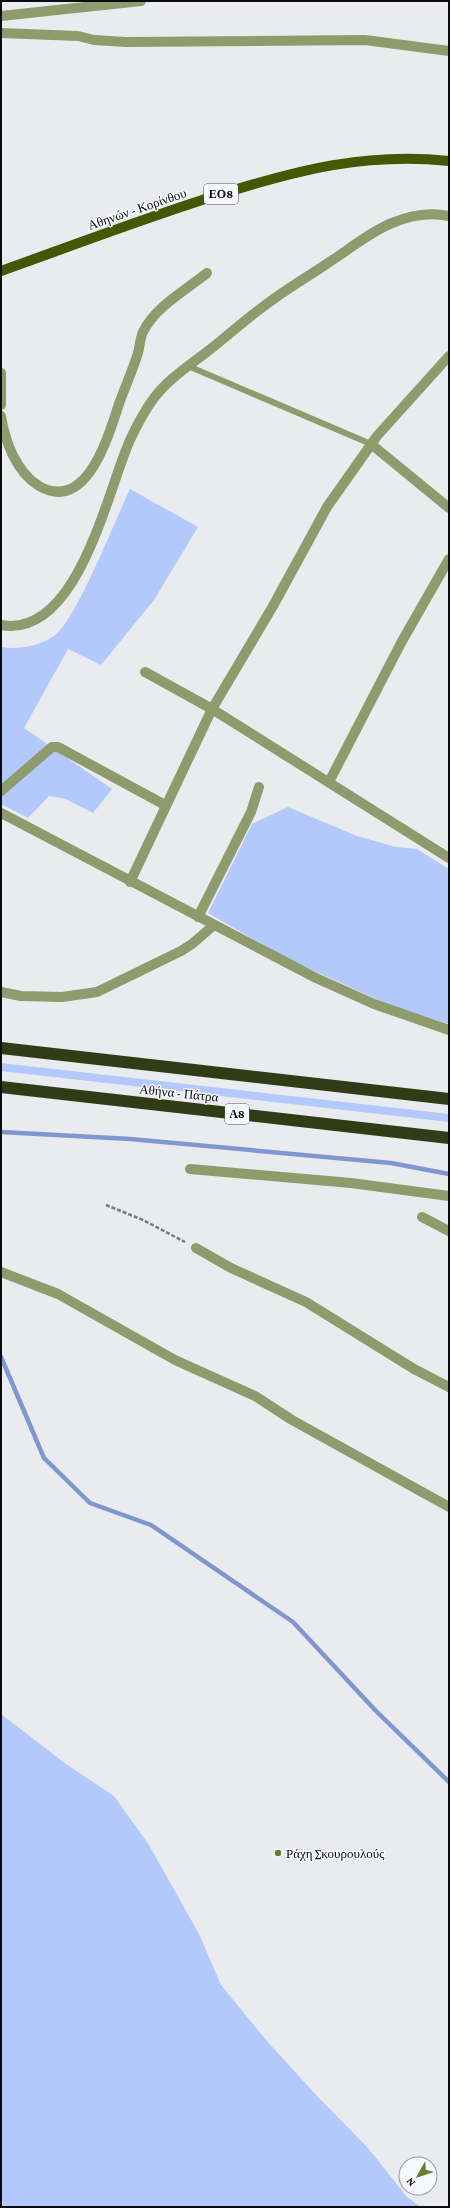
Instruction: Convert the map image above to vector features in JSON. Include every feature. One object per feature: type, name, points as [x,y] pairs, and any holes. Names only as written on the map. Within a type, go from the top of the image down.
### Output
[{"type":"highway","name":"Αθήνα - Πάτρα","points":[[1,1048],[449,1099]]},
{"type":"highway","name":"Αθήνα - Πάτρα","points":[[1,1087],[449,1138]]},
{"type":"main road","name":"Αθηνών - Κορίνθου","points":[[1,271],[188,204],[295,172],[316,167],[370,160],[432,159],[449,161]]},
{"type":"street","points":[[1,16],[141,1]]},
{"type":"street","points":[[1,34],[78,36],[94,40],[126,42],[365,40],[449,51]]},
{"type":"street","points":[[1,625],[9,626],[32,621],[51,611],[66,593],[81,570],[130,440],[141,418],[155,397],[188,366],[265,305],[363,240],[391,224],[406,218],[427,215],[449,216]]},
{"type":"street","points":[[1,416],[4,436],[13,455],[25,474],[35,483],[57,492],[67,491],[93,470],[106,440],[138,353],[143,332],[164,307],[208,273]]},
{"type":"street","points":[[130,882],[165,805],[212,709],[273,606],[327,507],[371,444],[447,362]]},
{"type":"street","points":[[1,373],[1,405]]},
{"type":"street","points":[[371,444],[449,508]]},
{"type":"street","points":[[329,782],[401,642],[449,559]]},
{"type":"street","points":[[145,672],[212,709],[448,855]]},
{"type":"street","points":[[1,791],[52,747],[58,746],[165,805]]},
{"type":"street","points":[[198,917],[251,812],[258,787]]},
{"type":"street","points":[[1,813],[130,882],[337,987],[374,1004],[449,1030]]},
{"type":"street","points":[[1,992],[21,996],[62,997],[97,992],[181,951],[192,944],[214,925]]},
{"type":"street","points":[[190,1169],[352,1183],[449,1196]]},
{"type":"street","points":[[422,1217],[449,1231]]},
{"type":"street","points":[[196,1248],[231,1268],[306,1302],[395,1358],[449,1387]]},
{"type":"street","points":[[1,1272],[58,1294],[94,1316],[175,1360],[255,1396],[292,1420],[449,1507]]},
{"type":"lane","points":[[188,366],[371,444]]},
{"type":"path","points":[[106,1205],[170,1232],[196,1248]]},
{"type":"shaded area","points":[[130,489],[198,527],[154,600],[101,665],[68,649],[24,728],[112,789],[93,813],[66,799],[49,796],[28,818],[1,804],[1,647],[14,648],[35,645],[54,636],[63,627],[84,591]]},
{"type":"shaded area","points":[[288,807],[357,836],[396,847],[417,849],[449,869],[449,1024],[387,1004],[284,957],[208,913],[252,824]]},
{"type":"shaded area","points":[[1,1063],[449,1114],[449,1122],[1,1071]]},
{"type":"shaded area","points":[[1,1714],[66,1764],[114,1796],[149,1845],[199,1934],[221,1985],[266,2040],[317,2096],[368,2148],[398,2186],[398,2196],[406,2196],[421,2207],[1,2207]]},
{"type":"waterway","points":[[1,1132],[130,1139],[391,1163],[449,1174]]},
{"type":"waterway","points":[[1,1357],[44,1458],[90,1503],[151,1525],[293,1622],[376,1711],[449,1782]]},
{"type":"place","name":"Ράχη Σκουρουλούς","points":[[278,1853]]}]
